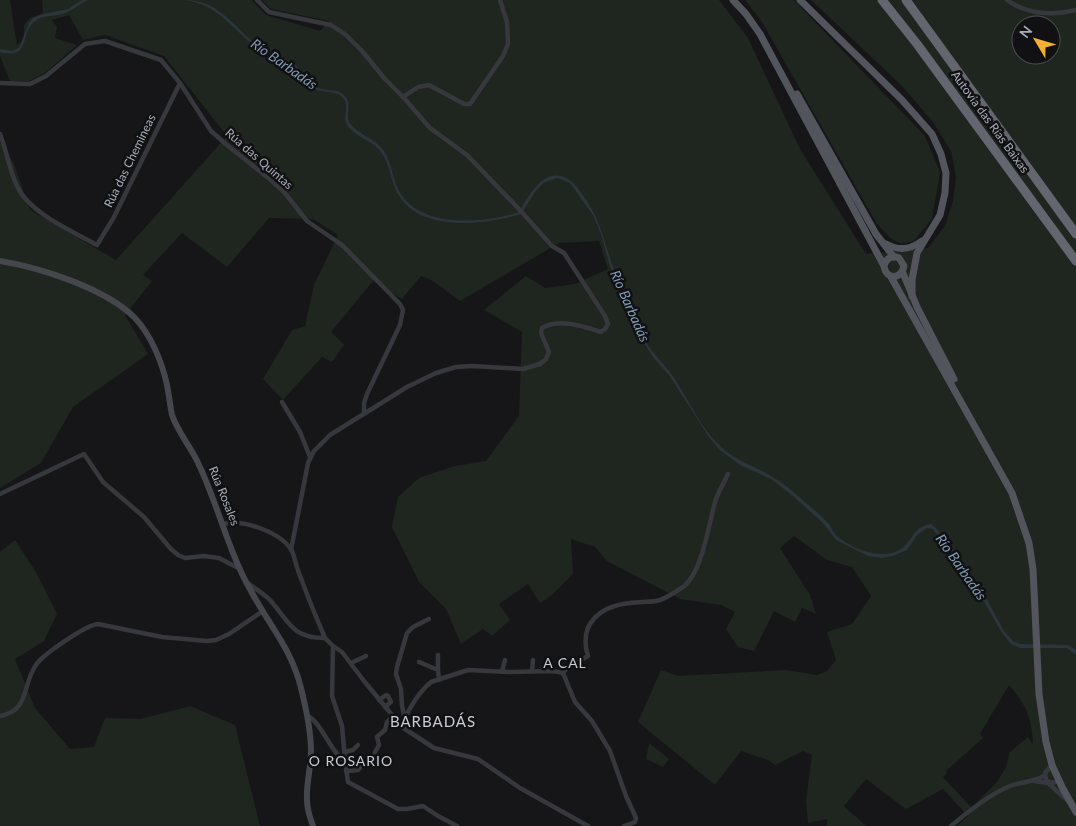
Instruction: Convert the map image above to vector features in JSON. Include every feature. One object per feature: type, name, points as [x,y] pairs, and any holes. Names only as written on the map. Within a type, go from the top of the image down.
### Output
[{"type":"highway","points":[[876,0],[938,73]]},
{"type":"highway","name":"Autovía das Rías Baixas","points":[[882,0],[1076,261]]},
{"type":"highway","name":"Autovía das Rías Baixas","points":[[906,0],[1076,234]]},
{"type":"main road","points":[[733,0],[760,34],[781,71],[886,272],[891,277],[1012,493],[1029,543],[1034,569],[1039,694],[1046,742],[1052,765],[1068,802],[1076,812]]},
{"type":"main road","points":[[800,0],[902,100],[932,134],[941,154],[946,174],[945,193],[940,215],[903,271],[897,277],[891,277]]},
{"type":"main road","points":[[781,71],[802,101],[876,234],[896,257],[904,263],[903,271],[912,296],[948,366],[965,407]]},
{"type":"main road","points":[[882,242],[892,248],[915,251]]},
{"type":"main road","points":[[884,266],[887,260],[915,251]]},
{"type":"main road","points":[[912,296],[915,251]]},
{"type":"street","points":[[258,0],[269,12],[331,25],[346,35],[430,128],[467,155],[552,246],[564,253],[605,316],[608,324],[601,332],[585,326],[563,323],[550,324],[542,328],[540,334],[549,352],[540,364],[523,369],[456,367],[429,376],[406,387],[364,412],[330,435],[310,457],[291,550]]},
{"type":"street","points":[[403,97],[418,87],[429,85],[464,104],[470,104],[503,56],[508,44],[507,22],[500,0]]},
{"type":"street","points":[[1007,0],[1022,10],[1038,13],[1066,13],[1076,10]]},
{"type":"street","name":"Rúa das Quintas","points":[[0,83],[30,84],[46,76],[85,44],[105,41],[161,60],[180,84],[211,131],[271,180],[284,192],[308,221],[342,245],[400,304],[403,310],[400,325],[367,394],[364,412]]},
{"type":"street","name":"Rúa das Chemineas","points":[[0,134],[17,186],[26,200],[38,210],[97,245],[114,217],[180,84]]},
{"type":"street","name":"Rúa Rosales","points":[[0,261],[23,265],[66,279],[111,300],[135,318],[150,340],[163,372],[173,417],[200,466],[240,570],[278,633],[296,669],[302,688],[311,748],[307,800],[313,826]]},
{"type":"street","points":[[282,402],[300,432],[310,457]]},
{"type":"street","points":[[0,494],[84,454],[103,482],[138,512],[178,555],[185,558],[204,556],[219,558],[240,570]]},
{"type":"street","points":[[563,673],[567,668],[588,656],[585,645],[586,629],[592,620],[604,610],[629,603],[661,600],[685,586],[697,568],[716,500],[728,474]]},
{"type":"street","points":[[223,524],[242,522],[270,532],[278,536],[291,550],[325,638],[342,652],[402,727],[434,748],[478,759],[520,788],[588,826]]},
{"type":"street","points":[[245,581],[270,600],[284,620],[294,629],[312,637],[325,638]]},
{"type":"street","points":[[0,716],[14,712],[20,706],[32,672],[41,658],[88,627],[98,624],[162,637],[216,640],[239,628],[263,611]]},
{"type":"street","points":[[405,719],[401,689],[396,674],[397,667],[407,633],[413,627],[429,619]]},
{"type":"street","points":[[333,646],[332,696],[342,726],[348,782],[401,810],[424,806],[457,826]]},
{"type":"street","points":[[438,655],[439,680]]},
{"type":"street","points":[[351,663],[366,656]]},
{"type":"street","points":[[502,671],[504,660]]},
{"type":"street","points":[[532,672],[533,660]]},
{"type":"street","points":[[419,662],[438,670]]},
{"type":"street","points":[[402,727],[426,686],[468,670],[553,671],[563,673]]},
{"type":"street","points":[[563,673],[575,702],[592,721],[612,756],[636,818],[635,822],[624,826]]},
{"type":"street","points":[[379,700],[386,695],[388,696],[391,702],[385,707]]},
{"type":"street","points":[[306,715],[325,734],[339,757],[345,760]]},
{"type":"street","points":[[346,771],[358,770],[362,765],[369,766],[374,762],[375,752],[379,745],[377,737],[385,730],[387,722],[393,717]]},
{"type":"street","points":[[345,752],[352,750],[358,745]]},
{"type":"street","points":[[951,826],[970,810],[1010,786],[1044,776],[1052,765]]},
{"type":"street","points":[[1044,776],[1048,783],[1068,802]]},
{"type":"street","points":[[1032,781],[1048,783],[1059,781]]},
{"type":"shaded area","points":[[0,0],[10,0],[17,45],[24,40],[24,25],[30,18],[43,13],[42,0],[251,0],[266,15],[320,31],[329,21],[271,9],[262,0],[719,0],[748,38],[800,149],[866,254],[928,248],[945,226],[953,201],[956,177],[951,151],[933,122],[901,85],[811,0],[1076,0],[1076,826],[957,826],[968,816],[943,789],[906,809],[866,779],[844,806],[866,826],[827,826],[827,819],[808,823],[806,801],[812,755],[803,751],[775,765],[768,760],[741,751],[715,785],[638,722],[661,670],[678,676],[786,670],[817,675],[827,671],[836,660],[827,632],[852,624],[871,596],[852,567],[827,560],[794,536],[780,548],[810,595],[816,614],[802,608],[795,622],[774,611],[754,651],[738,647],[726,629],[735,612],[721,605],[680,599],[607,561],[595,547],[571,539],[573,574],[552,595],[540,603],[528,584],[499,604],[510,620],[492,636],[483,629],[461,644],[446,609],[419,582],[392,527],[398,497],[419,478],[455,466],[486,461],[519,416],[522,332],[484,310],[526,276],[545,288],[575,284],[608,269],[599,241],[559,243],[460,301],[433,281],[421,276],[402,299],[373,281],[331,332],[344,345],[332,362],[322,357],[283,400],[263,379],[292,330],[305,326],[314,285],[338,235],[313,219],[269,218],[227,267],[182,233],[143,275],[152,281],[125,315],[148,354],[73,407],[41,463],[0,488],[0,142],[14,164],[30,210],[116,260],[227,136],[164,56],[105,35],[83,40],[69,15],[52,20],[57,27],[55,38],[77,45],[45,73],[29,81],[10,81],[0,56]],"holes":[[[1009,685],[1027,712],[1033,744],[1028,737],[1010,752],[1006,767],[997,782],[972,807],[943,777],[947,773],[946,771],[983,738],[980,734]]]},
{"type":"shaded area","points":[[745,0],[794,0],[925,136],[940,172],[932,219],[914,241],[901,244],[890,238],[877,224],[762,22]]},
{"type":"shaded area","points":[[15,540],[36,572],[57,614],[44,641],[15,659],[35,708],[70,749],[94,747],[105,718],[141,719],[190,706],[235,725],[260,826],[0,826],[0,552]]},
{"type":"shaded area","points":[[649,743],[669,759],[663,767],[646,759]]},
{"type":"water","points":[[82,0],[88,0],[68,12],[43,17],[35,21],[27,32],[24,44],[17,52],[0,52],[0,49],[12,51],[19,48],[29,23],[33,18],[68,9]]},
{"type":"water","name":"Río Barbadás","points":[[185,0],[198,1],[218,10],[261,48],[293,63],[313,85],[321,89],[342,93],[349,105],[349,122],[384,151],[401,194],[411,205],[424,213],[439,218],[456,220],[490,219],[505,216],[519,212],[532,191],[550,176],[558,176],[571,181],[588,203],[597,220],[615,273],[646,342],[672,375],[703,426],[718,444],[736,458],[781,482],[821,516],[837,536],[862,550],[878,554],[898,551],[917,530],[931,524],[964,564],[985,596],[1004,631],[1013,641],[1020,644],[1068,645],[1076,650],[1076,655],[1067,648],[1020,648],[1011,644],[1002,633],[961,566],[933,529],[927,528],[917,535],[907,550],[893,556],[881,558],[868,556],[836,540],[823,523],[771,479],[740,465],[720,450],[709,437],[669,375],[653,357],[643,341],[610,266],[601,234],[593,215],[570,183],[557,178],[543,183],[521,214],[507,218],[473,223],[455,223],[422,215],[408,207],[398,194],[387,162],[381,152],[373,144],[349,128],[345,120],[346,104],[340,95],[315,89],[293,69],[266,54],[248,41],[216,12],[197,3]]},
{"type":"district","name":"A CAL","points":[[565,663]]},
{"type":"district","name":"BARBADÁS","points":[[433,722]]},
{"type":"district","name":"O ROSARIO","points":[[351,761]]}]
